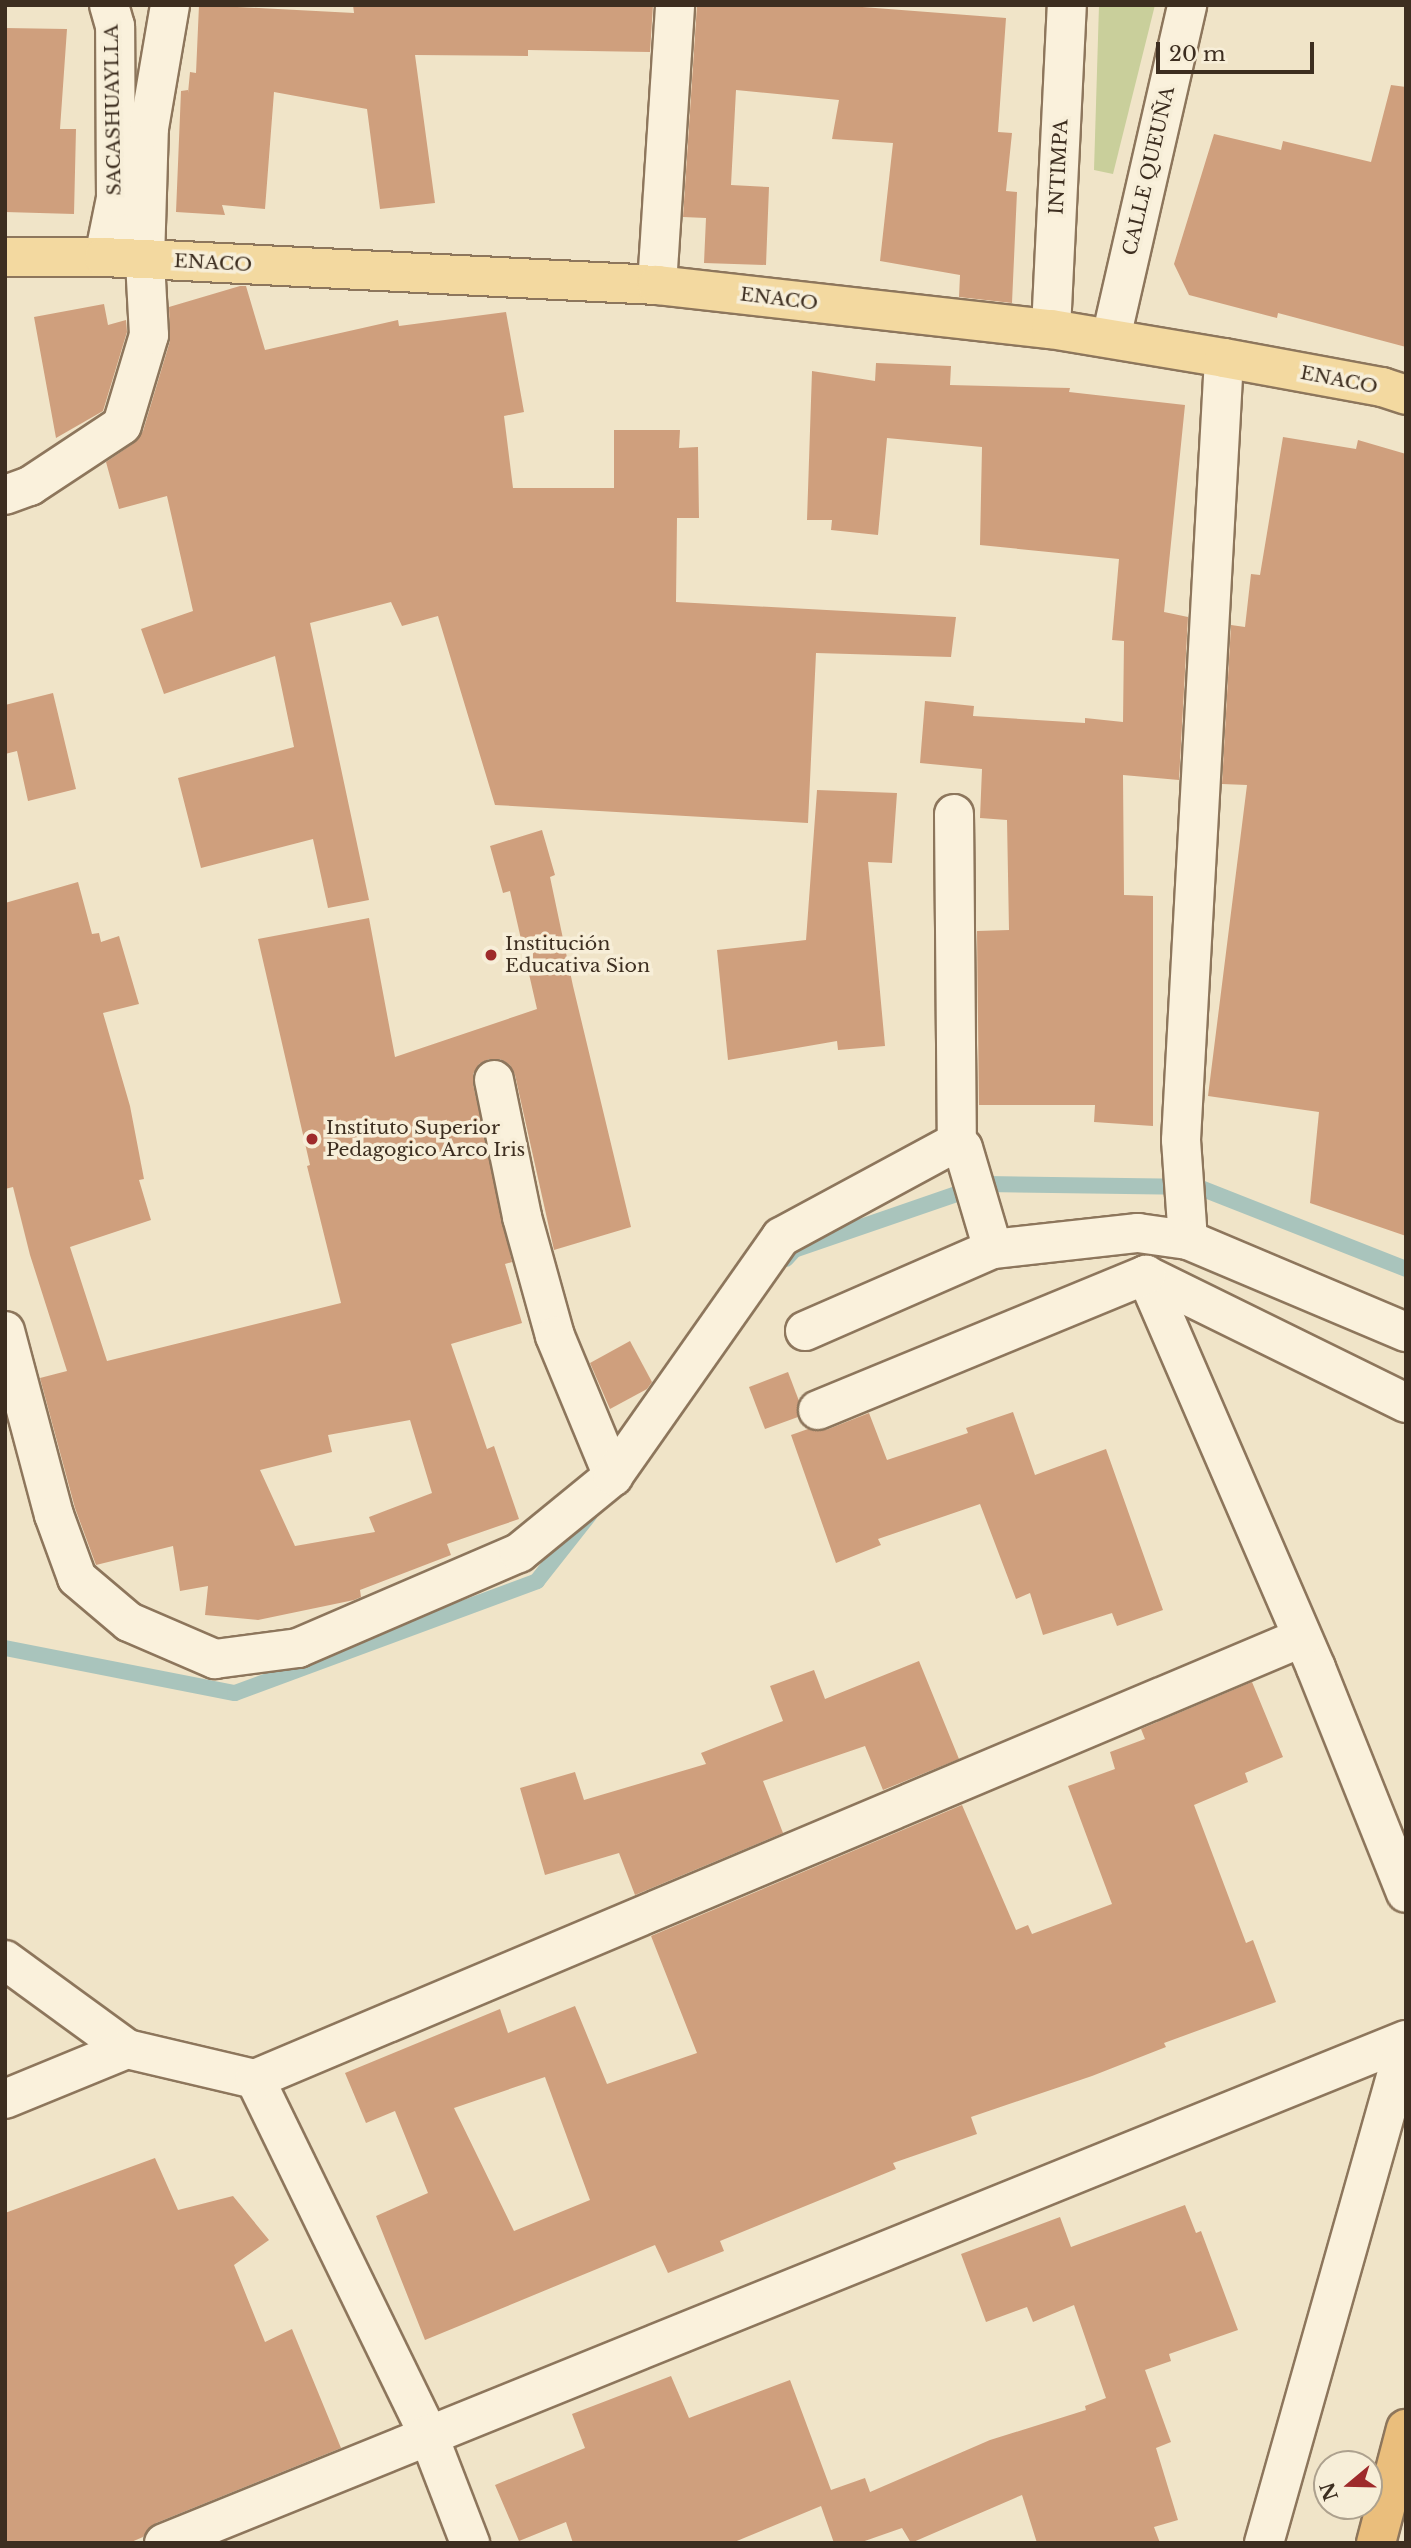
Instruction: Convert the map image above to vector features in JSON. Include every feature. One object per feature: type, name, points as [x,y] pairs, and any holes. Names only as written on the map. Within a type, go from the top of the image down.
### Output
[{"type":"highway","points":[[1376,2543],[1406,2429]]},
{"type":"main road","name":"ENACO","points":[[5,257],[104,257],[657,285],[1051,328],[1382,387],[1406,395]]},
{"type":"street","name":"SACASHUAYLLA","points":[[104,257],[116,198],[115,26],[109,5]]},
{"type":"street","points":[[5,495],[30,486],[122,425],[149,335],[145,260],[149,128],[170,5]]},
{"type":"street","points":[[657,285],[675,5]]},
{"type":"street","name":"INTIMPA","points":[[1051,328],[1067,5]]},
{"type":"street","name":"CALLE QUEUÑA","points":[[1111,338],[1187,5]]},
{"type":"street","points":[[1186,1232],[1181,1140],[1224,358]]},
{"type":"street","points":[[954,814],[960,1145],[991,1243]]},
{"type":"street","points":[[494,1080],[522,1217],[555,1336],[613,1476]]},
{"type":"street","points":[[5,1331],[54,1514],[77,1578],[129,1622],[215,1659],[298,1648],[519,1553],[613,1476],[781,1237],[960,1145]]},
{"type":"street","points":[[805,1331],[991,1243],[1186,1232],[1406,1332]]},
{"type":"street","points":[[1146,1275],[1316,1668],[1406,1893]]},
{"type":"street","points":[[818,1410],[1146,1275],[1406,1402]]},
{"type":"street","points":[[5,1960],[127,2049],[256,2079],[1301,1638]]},
{"type":"street","points":[[164,2543],[1406,2040]]},
{"type":"street","points":[[1265,2543],[1406,2040]]},
{"type":"street","points":[[5,2099],[127,2049]]},
{"type":"street","points":[[256,2079],[428,2434],[470,2543]]},
{"type":"green space","points":[[1099,5],[1155,5],[1113,174],[1094,170]]},
{"type":"building","points":[[199,5],[354,13],[353,5],[653,5],[650,52],[528,50],[528,56],[415,55],[435,203],[380,209],[367,109],[274,92],[265,209],[222,205],[225,215],[176,212],[181,91],[188,90],[188,93],[190,72],[196,73]]},
{"type":"building","points":[[697,5],[836,5],[1006,18],[998,132],[1012,133],[1006,191],[1017,192],[1012,303],[959,297],[960,275],[880,261],[893,143],[832,139],[839,100],[736,90],[731,185],[769,187],[766,265],[704,263],[706,218],[683,217]]},
{"type":"building","points":[[5,28],[67,29],[60,129],[76,129],[74,214],[5,212]]},
{"type":"building","points":[[1391,85],[1406,87],[1406,347],[1278,313],[1277,318],[1189,295],[1174,264],[1214,134],[1281,150],[1283,141],[1371,162]]},
{"type":"building","points":[[246,286],[265,350],[398,320],[399,326],[506,312],[524,412],[504,416],[513,488],[614,488],[614,430],[680,430],[679,448],[698,447],[699,518],[677,518],[676,602],[956,617],[951,657],[816,653],[808,823],[495,805],[438,616],[402,626],[391,602],[310,623],[369,900],[328,908],[313,839],[201,868],[178,778],[294,747],[275,656],[164,694],[141,629],[193,611],[167,496],[119,509],[106,462],[134,443],[143,431],[170,341],[169,307]]},
{"type":"building","points":[[104,304],[108,325],[126,320],[127,332],[103,411],[56,438],[34,317]]},
{"type":"building","points":[[876,363],[951,366],[950,385],[1070,388],[1069,392],[1185,405],[1164,612],[1188,617],[1179,780],[1123,775],[1124,895],[1153,896],[1153,1126],[1094,1122],[1095,1105],[979,1105],[977,931],[1009,930],[1007,820],[980,818],[982,769],[920,763],[925,701],[974,706],[973,716],[1085,723],[1085,718],[1123,722],[1124,641],[1112,640],[1119,559],[980,545],[982,447],[887,438],[878,535],[831,530],[832,520],[807,520],[812,371],[875,381]]},
{"type":"building","points":[[1283,437],[1356,449],[1358,440],[1406,454],[1406,1236],[1310,1203],[1319,1112],[1208,1096],[1247,785],[1222,784],[1231,625],[1245,627],[1251,574],[1260,575]]},
{"type":"building","points":[[53,693],[76,789],[28,801],[17,751],[5,754],[5,705]]},
{"type":"building","points":[[817,790],[897,793],[892,863],[868,862],[885,1046],[838,1050],[837,1041],[728,1060],[717,950],[806,940]]},
{"type":"building","points":[[542,830],[555,875],[550,877],[573,986],[631,1227],[554,1250],[515,1075],[510,1065],[500,1059],[489,1059],[479,1064],[473,1074],[473,1084],[512,1262],[505,1264],[522,1323],[451,1344],[487,1449],[494,1446],[519,1519],[447,1544],[451,1555],[360,1590],[361,1597],[354,1600],[258,1620],[205,1615],[208,1586],[180,1591],[173,1546],[96,1565],[75,1508],[40,1378],[67,1371],[30,1255],[13,1187],[5,1189],[5,903],[78,882],[92,934],[99,933],[101,942],[119,936],[139,1004],[103,1013],[130,1106],[144,1179],[139,1180],[151,1220],[70,1247],[107,1361],[341,1303],[307,1166],[310,1165],[258,939],[369,918],[395,1057],[537,1009],[510,891],[503,893],[490,846]],"holes":[[[410,1420],[432,1493],[369,1517],[375,1532],[295,1546],[260,1470],[332,1452],[328,1435]]]},
{"type":"building","points":[[630,1341],[652,1382],[647,1389],[610,1409],[590,1363]]},
{"type":"building","points":[[788,1372],[799,1401],[798,1417],[765,1429],[749,1387]]},
{"type":"building","points":[[1013,1412],[1035,1475],[1106,1449],[1163,1610],[1117,1626],[1112,1613],[1043,1635],[1030,1593],[1016,1599],[980,1504],[878,1539],[881,1545],[836,1563],[791,1435],[808,1429],[826,1430],[869,1413],[887,1460],[968,1433],[966,1428]]},
{"type":"building","points":[[919,1661],[959,1759],[883,1790],[865,1746],[763,1781],[783,1833],[635,1895],[619,1853],[545,1875],[520,1788],[575,1772],[584,1800],[706,1764],[701,1753],[783,1721],[770,1686],[814,1670],[825,1699]]},
{"type":"building","points":[[1252,1682],[1283,1757],[1245,1773],[1248,1782],[1194,1805],[1246,1943],[1253,1940],[1276,2002],[1164,2043],[1166,2047],[1092,2076],[971,2117],[977,2134],[893,2163],[896,2169],[720,2241],[724,2251],[668,2273],[655,2245],[425,2340],[376,2216],[428,2193],[395,2111],[366,2123],[345,2073],[500,2009],[508,2033],[575,2006],[607,2084],[697,2053],[651,1936],[962,1805],[1016,1930],[1028,1925],[1032,1934],[1112,1904],[1068,1786],[1115,1769],[1110,1752],[1145,1739],[1141,1729]],"holes":[[[545,2077],[590,2200],[514,2231],[454,2108]]]},
{"type":"building","points":[[155,2158],[178,2210],[233,2196],[269,2240],[234,2265],[265,2342],[292,2329],[341,2448],[156,2523],[143,2537],[129,2543],[5,2543],[5,2213]]},
{"type":"building","points":[[1185,2205],[1196,2233],[1201,2231],[1238,2330],[1169,2354],[1171,2361],[1145,2370],[1171,2442],[1156,2448],[1178,2520],[1154,2527],[1160,2543],[1037,2543],[1022,2495],[911,2543],[902,2528],[859,2543],[834,2543],[821,2506],[732,2543],[573,2543],[566,2522],[519,2541],[495,2485],[585,2448],[572,2414],[671,2376],[689,2418],[790,2380],[831,2490],[865,2478],[870,2492],[990,2440],[1086,2410],[1085,2406],[1106,2398],[1074,2305],[1033,2322],[1027,2307],[986,2322],[961,2254],[1060,2217],[1071,2247]]},
{"type":"waterway","points":[[786,1259],[794,1250],[986,1184],[1198,1187],[1406,1269]]},
{"type":"waterway","points":[[5,1648],[235,1693],[537,1581],[590,1514]]},
{"type":"place","name":"Institución Educativa Sion","points":[[491,955]]},
{"type":"place","name":"Instituto Superior Pedagogico Arco Iris","points":[[312,1139]]}]
